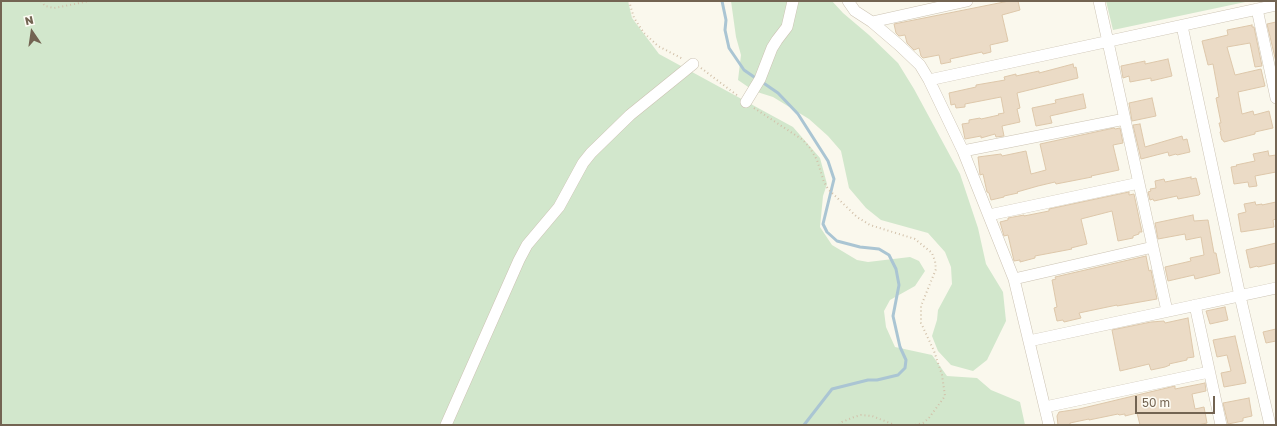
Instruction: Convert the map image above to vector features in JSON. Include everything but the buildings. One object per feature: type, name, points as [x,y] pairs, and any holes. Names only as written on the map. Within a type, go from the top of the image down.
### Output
[{"type":"street","points":[[746,102],[760,79],[776,40],[788,27],[793,1]]},
{"type":"street","points":[[848,1],[855,11],[872,22],[920,66],[929,80],[963,151],[1014,279],[1050,425]]},
{"type":"street","points":[[872,22],[967,1]]},
{"type":"street","points":[[1099,1],[1167,311]]},
{"type":"street","points":[[929,80],[1276,6]]},
{"type":"street","points":[[1257,10],[1274,81],[1276,98]]},
{"type":"street","points":[[1182,26],[1240,296],[1270,425]]},
{"type":"street","points":[[446,425],[527,245],[559,207],[591,153],[630,115],[693,64]]},
{"type":"street","points":[[963,151],[1125,119]]},
{"type":"street","points":[[989,215],[1139,182]]},
{"type":"street","points":[[1014,279],[1153,247]]},
{"type":"street","points":[[1029,341],[1276,288]]},
{"type":"street","points":[[1195,305],[1221,425]]},
{"type":"street","points":[[1045,408],[1209,372]]},
{"type":"path","points":[[40,1],[45,6],[54,8],[90,1]]},
{"type":"path","points":[[629,1],[634,18],[644,33],[652,40],[669,52],[693,64],[803,140],[817,160],[824,182],[828,189],[857,217],[870,225],[914,239],[932,253],[936,269],[921,306],[921,322],[934,351],[942,375],[945,396],[929,418],[923,423],[915,425]]},
{"type":"path","points":[[839,425],[842,422],[861,415],[872,416],[895,425]]},
{"type":"green space","points":[[1,1],[628,1],[632,18],[659,54],[793,127],[820,158],[827,184],[823,196],[820,227],[832,245],[857,260],[868,262],[910,257],[919,261],[925,271],[915,286],[890,300],[884,311],[886,327],[895,347],[932,355],[947,376],[977,378],[991,390],[1020,402],[1025,425],[1,425]]},
{"type":"green space","points":[[731,1],[832,1],[843,13],[869,35],[898,63],[914,89],[960,174],[978,228],[986,264],[1003,292],[1006,321],[987,360],[973,371],[951,365],[938,351],[932,336],[937,320],[938,310],[952,284],[951,267],[945,252],[928,233],[881,220],[866,208],[849,188],[841,151],[828,136],[809,119],[773,97],[754,91],[738,80],[741,55],[736,37]]},
{"type":"green space","points":[[1106,1],[1250,1],[1113,30]]},
{"type":"waterway","points":[[722,1],[726,20],[725,30],[729,48],[744,70],[757,79]]},
{"type":"waterway","points":[[762,82],[778,93],[798,114],[828,161],[834,179],[823,224],[827,232],[837,241],[860,247],[879,249],[889,255],[896,269],[899,285],[893,316],[900,347],[906,360],[905,368],[898,375],[877,380],[868,380],[832,389],[804,425]]}]
